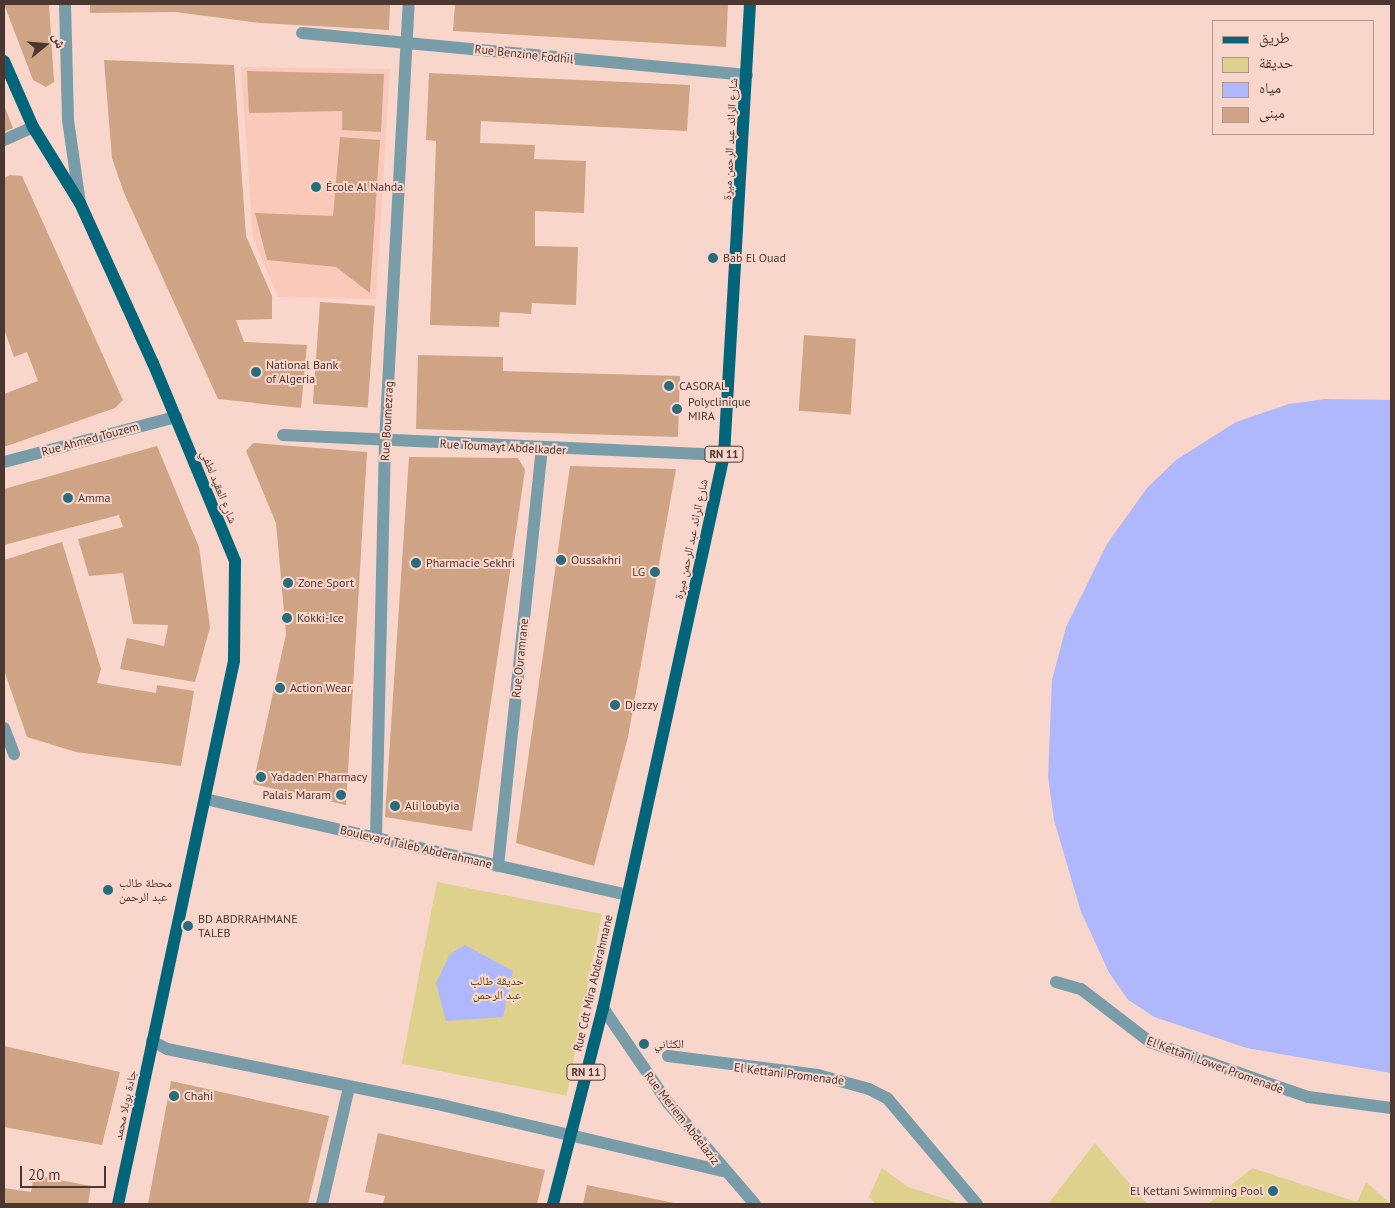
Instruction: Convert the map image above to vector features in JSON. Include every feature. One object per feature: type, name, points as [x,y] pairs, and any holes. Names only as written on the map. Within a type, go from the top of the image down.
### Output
[{"type":"main road","name":"شارع الرائد عبد الرحمن ميرة","points":[[627,895],[724,455],[750,4]]},
{"type":"main road","points":[[4,61],[32,127]]},
{"type":"main road","name":"شارع العقيد لطفي","points":[[32,127],[80,203],[176,417],[235,561],[234,661],[152,1041]]},
{"type":"main road","name":"Rue Cdt Mira Abderahmane","points":[[570,1136],[602,1008],[627,895]]},
{"type":"main road","name":"جادة بوبلا محمد","points":[[118,1204],[152,1041]]},
{"type":"main road","name":"RN 11","points":[[553,1204],[570,1136]]},
{"type":"street","points":[[65,4],[68,120],[80,203]]},
{"type":"street","name":"Rue Boumezrag","points":[[376,838],[386,442],[409,4]]},
{"type":"street","name":"Rue Benzine Fodhil","points":[[302,33],[747,75]]},
{"type":"street","points":[[4,140],[32,127]]},
{"type":"street","name":"Rue Ahmed Touzem","points":[[4,462],[176,417]]},
{"type":"street","name":"Rue Toumayt Abdelkader","points":[[283,435],[542,450],[724,455]]},
{"type":"street","name":"Rue Ouramrane","points":[[498,866],[542,450]]},
{"type":"street","points":[[4,728],[14,754]]},
{"type":"street","name":"Boulevard Taleb Abderahmane","points":[[205,798],[627,895]]},
{"type":"street","name":"El Kettani Lower Promenade","points":[[1056,982],[1081,989],[1150,1042],[1308,1097],[1391,1108]]},
{"type":"street","name":"Rue Meriem Abdelaziz","points":[[602,1008],[668,1103],[724,1171]]},
{"type":"street","points":[[152,1041],[167,1049],[570,1136]]},
{"type":"street","name":"El Kettani Promenade","points":[[668,1056],[818,1075],[870,1089],[887,1098],[977,1204]]},
{"type":"street","points":[[322,1204],[348,1087]]},
{"type":"street","name":"Rue Meriem Abdelaziz","points":[[570,1136],[724,1171]]},
{"type":"street","points":[[724,1171],[755,1204]]},
{"type":"shaded area","name":"École Al Nahda","points":[[241,67],[390,69],[376,299],[278,297],[253,238]]},
{"type":"green space","name":"حديقة طالب عبد الرحمن","points":[[437,882],[602,914],[567,1096],[402,1064]]},
{"type":"green space","points":[[1095,1143],[1147,1204],[1048,1204]]},
{"type":"green space","points":[[882,1168],[908,1187],[961,1204],[876,1204],[869,1197]]},
{"type":"green space","name":"El Kettani Swimming Pool","points":[[1252,1168],[1357,1202],[1366,1182],[1391,1204],[1208,1204]]},
{"type":"water","points":[[1325,399],[1391,400],[1391,1073],[1246,1048],[1154,1017],[1128,1000],[1109,973],[1081,912],[1054,820],[1048,777],[1052,680],[1066,627],[1107,544],[1147,488],[1176,460],[1236,422],[1289,404]]},
{"type":"water","points":[[465,945],[513,971],[503,1017],[446,1021],[436,983],[450,954]]},
{"type":"pier","points":[[1081,912],[1109,973],[1128,1000],[1154,1017],[1246,1048],[1391,1075],[1245,1050],[1152,1020],[1126,1001],[1107,975]]},
{"type":"building","points":[[4,4],[49,4],[54,82],[46,87],[33,80]]},
{"type":"building","points":[[90,4],[390,4],[389,30],[260,23],[175,12],[90,13]]},
{"type":"building","points":[[455,4],[728,4],[726,47],[453,31]]},
{"type":"building","points":[[104,60],[234,65],[246,236],[272,296],[272,319],[236,320],[244,342],[307,345],[301,408],[218,399],[124,193],[112,158]]},
{"type":"building","points":[[247,71],[384,74],[381,132],[342,130],[342,111],[249,113]]},
{"type":"building","points":[[429,73],[690,85],[687,131],[481,121],[480,143],[535,145],[534,159],[586,161],[584,213],[535,211],[535,246],[578,247],[576,305],[532,303],[531,314],[500,312],[499,327],[430,325],[436,141],[426,140]]},
{"type":"building","points":[[4,105],[13,128],[4,132]]},
{"type":"building","points":[[340,137],[380,140],[370,293],[336,267],[267,260],[255,213],[333,216]]},
{"type":"building","points":[[10,175],[22,176],[123,400],[115,408],[4,447],[4,394],[38,381],[27,352],[14,357],[4,329],[4,178]]},
{"type":"building","points":[[320,302],[375,306],[368,408],[313,404]]},
{"type":"building","points":[[804,335],[856,339],[851,414],[799,411]]},
{"type":"building","points":[[418,355],[503,357],[503,371],[680,376],[678,437],[416,429]]},
{"type":"building","points":[[253,443],[367,452],[346,805],[253,784],[286,634],[276,523],[246,451]]},
{"type":"building","points":[[157,446],[199,547],[210,627],[195,682],[120,669],[127,638],[164,646],[168,625],[133,624],[123,573],[89,576],[78,539],[123,527],[119,515],[4,545],[4,489]]},
{"type":"building","points":[[409,457],[518,458],[525,470],[472,831],[385,817]]},
{"type":"building","points":[[570,466],[676,469],[628,737],[594,866],[516,843]]},
{"type":"building","points":[[62,542],[101,669],[97,683],[156,693],[157,685],[194,691],[181,766],[76,752],[27,737],[4,670],[4,560]]},
{"type":"building","points":[[4,1046],[120,1072],[102,1145],[4,1127]]},
{"type":"building","points":[[171,1081],[329,1116],[308,1204],[148,1204]]},
{"type":"building","points":[[378,1133],[545,1170],[537,1204],[383,1204],[385,1196],[365,1192]]},
{"type":"building","points":[[34,1175],[91,1186],[88,1204],[4,1204],[4,1188],[31,1192]]},
{"type":"building","points":[[587,1185],[674,1203],[674,1204],[583,1204]]},
{"type":"place","name":"École Al Nahda","points":[[316,187]]},
{"type":"place","name":"Bab El Ouad","points":[[713,258]]},
{"type":"place","name":"National Bank of Algeria","points":[[256,372]]},
{"type":"place","name":"CASORAL","points":[[669,386]]},
{"type":"place","name":"Polyclinique MIRA","points":[[677,409]]},
{"type":"place","name":"Amma","points":[[68,498]]},
{"type":"place","name":"Oussakhri","points":[[561,560]]},
{"type":"place","name":"Pharmacie Sekhri","points":[[416,563]]},
{"type":"place","name":"LG","points":[[655,572]]},
{"type":"place","name":"Zone Sport","points":[[288,583]]},
{"type":"place","name":"Kokki-Ice","points":[[287,618]]},
{"type":"place","name":"Action Wear","points":[[280,688]]},
{"type":"place","name":"Djezzy","points":[[615,705]]},
{"type":"place","name":"Yadaden Pharmacy","points":[[261,777]]},
{"type":"place","name":"Palais Maram","points":[[341,795]]},
{"type":"place","name":"Ali loubyia","points":[[395,806]]},
{"type":"place","name":"محطة طالب عبد الرحمن","points":[[108,890]]},
{"type":"place","name":"BD ABDRRAHMANE TALEB","points":[[188,926]]},
{"type":"place","name":"الكتّاني","points":[[644,1044]]},
{"type":"place","name":"Chahi","points":[[174,1096]]},
{"type":"place","name":"El Kettani Swimming Pool","points":[[1273,1191]]}]
